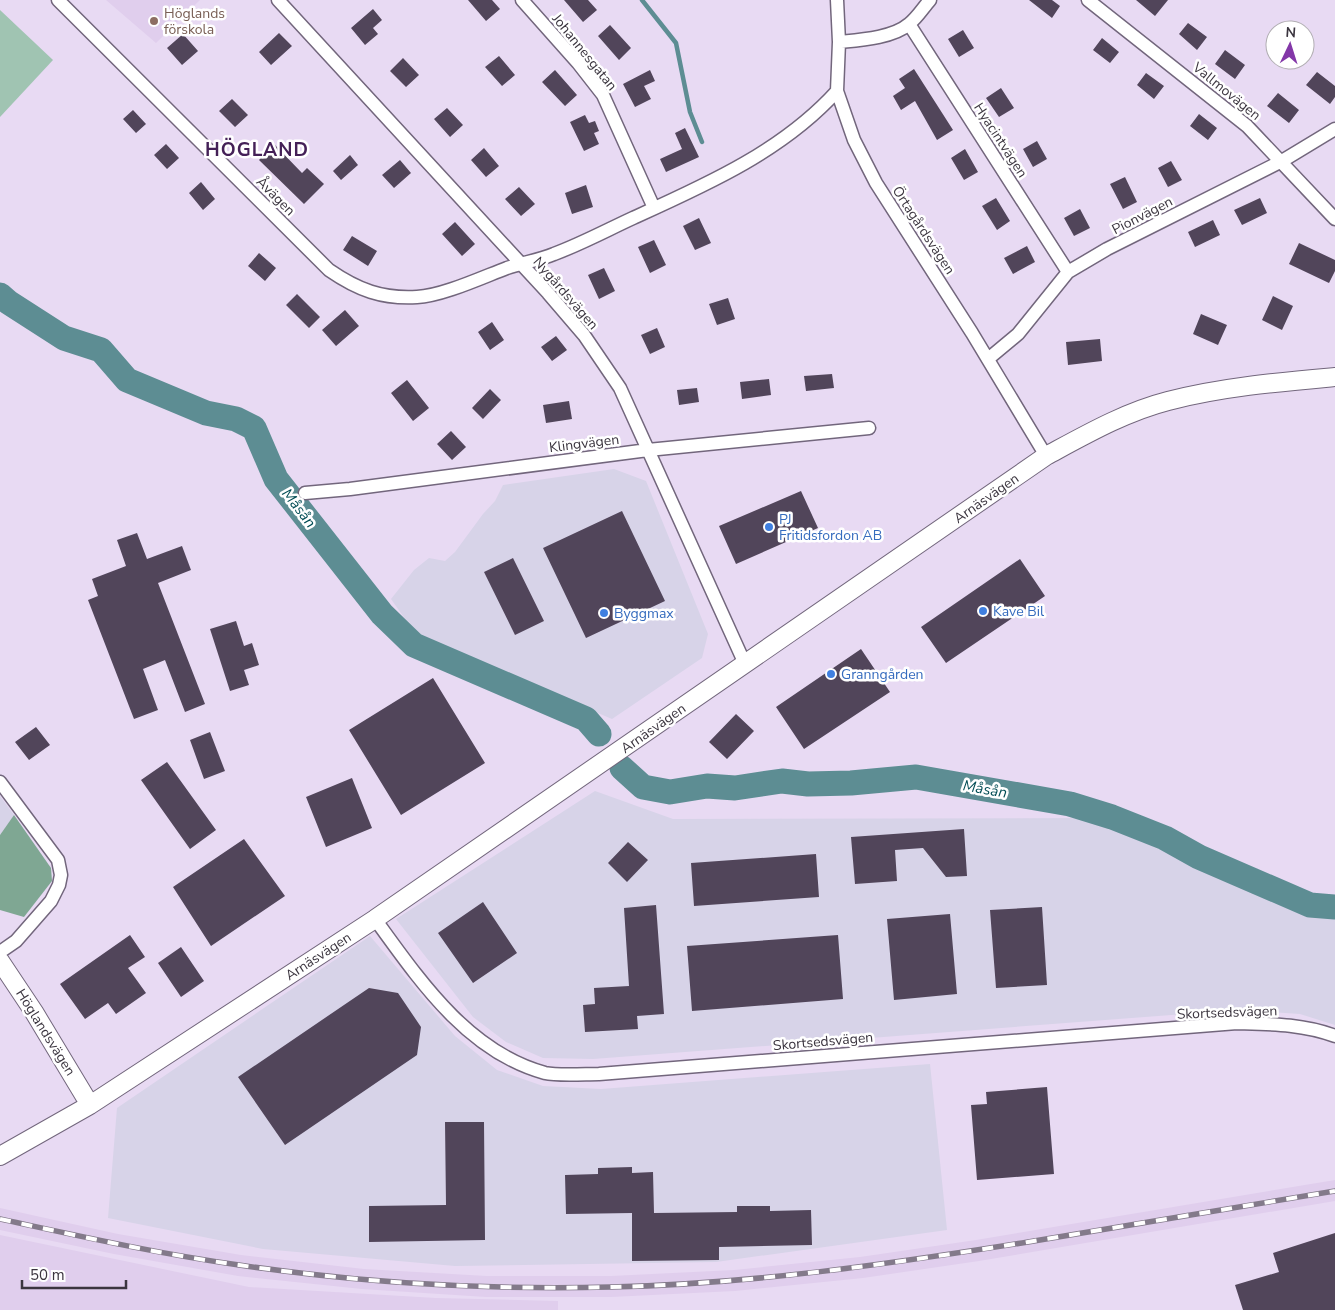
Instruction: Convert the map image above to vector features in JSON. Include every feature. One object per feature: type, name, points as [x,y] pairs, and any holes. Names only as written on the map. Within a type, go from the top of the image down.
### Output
[{"type":"street","name":"Åvägen","points":[[58,0],[300,242],[329,270],[349,283],[370,292],[389,296],[418,297],[434,295],[520,264]]},
{"type":"street","name":"Nygårdsvägen","points":[[278,0],[548,293],[584,335],[620,388],[745,664]]},
{"type":"street","name":"Johannesgatan","points":[[522,0],[578,63],[603,95],[654,208]]},
{"type":"street","name":"Örtagårdsvägen","points":[[837,0],[839,42],[837,92],[854,140],[876,183],[988,359],[1046,456]]},
{"type":"street","points":[[839,42],[882,35],[901,29],[909,24],[930,0]]},
{"type":"street","name":"Vallmovägen","points":[[1088,0],[1247,126],[1335,219]]},
{"type":"street","name":"Hyacintvägen","points":[[909,24],[1068,272]]},
{"type":"street","points":[[520,264],[553,254],[726,173],[767,150],[807,121],[837,92]]},
{"type":"street","name":"Pionvägen","points":[[988,359],[1018,334],[1068,272],[1107,249],[1282,161],[1335,130]]},
{"type":"street","name":"Arnäsvägen","points":[[0,1156],[90,1106],[375,919],[1046,456],[1115,420],[1167,401],[1229,390],[1335,377]]},
{"type":"street","name":"Klingvägen","points":[[305,493],[350,489],[648,450],[869,428]]},
{"type":"street","points":[[0,782],[58,860],[61,875],[59,885],[51,901],[16,941],[0,952]]},
{"type":"street","name":"Skortsedsvägen","points":[[375,919],[419,980],[468,1031],[502,1056],[547,1074],[599,1074],[1237,1023],[1283,1024],[1317,1029],[1335,1036]]},
{"type":"street","name":"Höglandsvägen","points":[[0,961],[34,1012],[90,1106]]},
{"type":"shaded area","name":"Höglands förskola","points":[[106,0],[200,0],[156,43]]},
{"type":"shaded area","points":[[614,469],[646,481],[708,634],[702,658],[612,719],[417,636],[391,599],[414,570],[429,558],[445,561],[455,552],[495,501],[503,485]]},
{"type":"shaded area","points":[[595,791],[673,819],[1098,818],[1220,875],[1335,919],[1335,1025],[1300,1014],[1237,1010],[593,1059],[543,1058],[506,1042],[473,1017],[396,919]]},
{"type":"shaded area","points":[[0,796],[14,815],[0,835]]},
{"type":"shaded area","points":[[370,936],[455,1036],[497,1070],[543,1086],[601,1089],[930,1064],[947,1230],[716,1262],[455,1266],[263,1249],[108,1218],[117,1108]]},
{"type":"shaded area","points":[[1335,1180],[1335,1201],[979,1261],[863,1278],[735,1291],[611,1297],[486,1297],[362,1289],[238,1276],[114,1254],[0,1230],[0,1208],[118,1234],[241,1255],[364,1269],[487,1276],[611,1276],[734,1270],[860,1257],[976,1240]]},
{"type":"shaded area","points":[[0,1235],[249,1287],[436,1298],[558,1301],[558,1310],[0,1310]]},
{"type":"green space","points":[[0,10],[53,60],[0,117]]},
{"type":"green space","points":[[14,815],[51,868],[52,881],[24,917],[0,910],[0,835]]},
{"type":"building","points":[[468,0],[492,0],[500,9],[486,21]]},
{"type":"building","points":[[564,0],[588,0],[597,10],[583,22]]},
{"type":"building","points":[[1029,0],[1052,0],[1060,6],[1052,18]]},
{"type":"building","points":[[1136,0],[1168,0],[1155,16]]},
{"type":"building","points":[[373,9],[382,20],[373,28],[378,34],[365,45],[351,28]]},
{"type":"building","points":[[1188,23],[1207,37],[1197,50],[1179,34]]},
{"type":"building","points":[[610,25],[631,48],[619,60],[598,36]]},
{"type":"building","points":[[963,30],[974,48],[959,57],[948,39]]},
{"type":"building","points":[[279,33],[292,46],[271,65],[259,52]]},
{"type":"building","points":[[183,34],[198,51],[182,65],[167,48]]},
{"type":"building","points":[[1102,38],[1119,52],[1110,63],[1093,50]]},
{"type":"building","points":[[1225,50],[1245,65],[1235,79],[1215,64]]},
{"type":"building","points":[[499,56],[515,75],[502,86],[485,67]]},
{"type":"building","points":[[403,58],[419,75],[406,87],[390,71]]},
{"type":"building","points":[[914,69],[953,130],[937,140],[915,101],[901,110],[893,96],[905,88],[899,79]]},
{"type":"building","points":[[555,70],[577,95],[565,106],[542,82]]},
{"type":"building","points":[[650,70],[655,81],[644,86],[651,99],[635,107],[623,84]]},
{"type":"building","points":[[1317,72],[1335,86],[1335,97],[1330,104],[1306,85]]},
{"type":"building","points":[[1146,73],[1164,86],[1154,99],[1137,85]]},
{"type":"building","points":[[1001,88],[1014,108],[999,117],[986,98]]},
{"type":"building","points":[[1278,93],[1299,110],[1289,123],[1267,106]]},
{"type":"building","points":[[232,99],[248,115],[235,127],[219,111]]},
{"type":"building","points":[[447,108],[463,125],[450,137],[434,119]]},
{"type":"building","points":[[133,110],[146,124],[136,133],[123,119]]},
{"type":"building","points":[[1199,114],[1217,128],[1208,140],[1190,126]]},
{"type":"building","points":[[585,115],[589,123],[595,121],[599,131],[594,133],[599,144],[584,151],[570,122]]},
{"type":"building","points":[[685,128],[699,157],[666,172],[660,159],[682,149],[675,133]]},
{"type":"building","points":[[1037,141],[1047,159],[1033,167],[1023,149]]},
{"type":"building","points":[[166,144],[179,158],[167,169],[154,155]]},
{"type":"building","points":[[274,144],[302,173],[307,168],[324,184],[304,204],[259,160]]},
{"type":"building","points":[[484,148],[499,166],[486,177],[471,160]]},
{"type":"building","points":[[965,149],[978,172],[964,180],[951,158]]},
{"type":"building","points":[[350,155],[358,165],[341,180],[333,171]]},
{"type":"building","points":[[400,160],[411,173],[394,188],[382,175]]},
{"type":"building","points":[[1171,161],[1182,180],[1168,187],[1158,168]]},
{"type":"building","points":[[1125,177],[1137,202],[1123,209],[1110,184]]},
{"type":"building","points":[[201,182],[215,199],[203,210],[189,193]]},
{"type":"building","points":[[586,185],[593,207],[572,214],[565,193]]},
{"type":"building","points":[[519,187],[535,204],[521,216],[505,199]]},
{"type":"building","points":[[996,198],[1010,221],[997,230],[982,206]]},
{"type":"building","points":[[1260,198],[1267,213],[1242,225],[1234,210]]},
{"type":"building","points":[[1080,209],[1090,228],[1074,236],[1064,218]]},
{"type":"building","points":[[699,218],[711,243],[695,250],[683,226]]},
{"type":"building","points":[[1213,220],[1220,235],[1195,247],[1188,232]]},
{"type":"building","points":[[455,222],[475,244],[462,256],[442,234]]},
{"type":"building","points":[[352,236],[377,251],[368,266],[343,250]]},
{"type":"building","points":[[654,240],[666,265],[650,273],[638,247]]},
{"type":"building","points":[[1299,243],[1335,260],[1335,271],[1329,283],[1289,264]]},
{"type":"building","points":[[1027,246],[1035,262],[1013,274],[1004,258]]},
{"type":"building","points":[[259,253],[276,268],[265,281],[248,266]]},
{"type":"building","points":[[604,268],[615,291],[599,299],[588,275]]},
{"type":"building","points":[[297,294],[320,317],[309,328],[286,305]]},
{"type":"building","points":[[1273,296],[1293,306],[1282,330],[1262,320]]},
{"type":"building","points":[[728,298],[735,319],[717,325],[709,304]]},
{"type":"building","points":[[345,310],[359,326],[336,346],[322,330]]},
{"type":"building","points":[[1201,314],[1227,325],[1218,345],[1193,334]]},
{"type":"building","points":[[492,322],[504,340],[490,350],[478,332]]},
{"type":"building","points":[[657,328],[665,347],[650,354],[641,335]]},
{"type":"building","points":[[556,336],[567,350],[552,361],[541,347]]},
{"type":"building","points":[[1100,339],[1102,361],[1068,365],[1066,342]]},
{"type":"building","points":[[832,374],[834,388],[806,391],[804,376]]},
{"type":"building","points":[[769,379],[771,395],[742,399],[740,382]]},
{"type":"building","points":[[407,380],[429,408],[413,421],[391,393]]},
{"type":"building","points":[[697,388],[699,402],[679,405],[677,390]]},
{"type":"building","points":[[490,389],[501,400],[483,419],[472,408]]},
{"type":"building","points":[[569,401],[572,419],[546,423],[543,405]]},
{"type":"building","points":[[451,431],[466,447],[452,460],[437,444]]},
{"type":"building","name":"PJ Fritidsfordon AB","points":[[801,491],[818,528],[736,564],[719,526]]},
{"type":"building","points":[[622,511],[665,601],[586,638],[543,548]]},
{"type":"building","points":[[137,533],[147,559],[182,546],[191,570],[158,583],[205,704],[185,712],[165,660],[143,669],[158,710],[134,719],[88,600],[98,596],[92,579],[126,566],[117,540]]},
{"type":"building","points":[[513,558],[544,621],[515,635],[484,572]]},
{"type":"building","name":"Kave Bil","points":[[1020,559],[1045,596],[946,663],[921,627]]},
{"type":"building","points":[[236,621],[244,646],[252,643],[259,665],[244,670],[249,685],[230,691],[210,629]]},
{"type":"building","points":[[861,649],[890,692],[804,749],[776,707]]},
{"type":"building","points":[[433,678],[485,763],[401,815],[349,730]]},
{"type":"building","points":[[736,714],[754,731],[727,759],[709,742]]},
{"type":"building","points":[[36,727],[50,745],[29,760],[15,742]]},
{"type":"building","points":[[210,732],[225,771],[204,779],[190,740]]},
{"type":"building","points":[[167,762],[216,830],[190,849],[141,780]]},
{"type":"building","points":[[352,778],[372,828],[326,847],[306,797]]},
{"type":"building","points":[[964,829],[967,876],[946,877],[923,848],[895,850],[897,881],[855,884],[851,837]]},
{"type":"building","points":[[244,839],[285,896],[211,946],[173,887]]},
{"type":"building","points":[[628,842],[648,860],[627,882],[608,863]]},
{"type":"building","points":[[816,854],[819,897],[694,906],[691,863]]},
{"type":"building","points":[[483,902],[517,953],[473,983],[438,933]]},
{"type":"building","points":[[656,905],[664,1014],[637,1016],[638,1029],[585,1032],[583,1005],[595,1004],[594,988],[629,986],[624,908]]},
{"type":"building","points":[[1042,907],[1047,985],[996,988],[990,910]]},
{"type":"building","points":[[950,914],[957,994],[894,1000],[887,919]]},
{"type":"building","points":[[130,935],[145,957],[128,968],[146,993],[116,1014],[108,1003],[85,1019],[60,984]]},
{"type":"building","points":[[838,935],[843,999],[692,1011],[687,946]]},
{"type":"building","points":[[181,947],[204,981],[181,997],[158,963]]},
{"type":"building","points":[[369,988],[398,993],[421,1027],[417,1055],[285,1145],[238,1077]]},
{"type":"building","points":[[1047,1087],[1054,1174],[977,1180],[971,1105],[987,1104],[986,1092]]},
{"type":"building","points":[[445,1122],[484,1122],[485,1240],[369,1242],[369,1206],[446,1205]]},
{"type":"building","points":[[632,1167],[632,1173],[653,1172],[654,1213],[737,1212],[737,1206],[770,1206],[770,1211],[811,1210],[812,1245],[719,1247],[719,1260],[632,1261],[632,1213],[566,1214],[565,1175],[598,1174],[598,1168]]},
{"type":"building","points":[[1335,1233],[1335,1310],[1243,1310],[1235,1285],[1279,1272],[1273,1253]]},
{"type":"waterway","points":[[642,0],[676,43],[690,112],[702,142]]},
{"type":"waterway","name":"Måsån","points":[[0,295],[64,338],[101,350],[127,380],[206,413],[236,419],[254,428],[276,479],[382,614],[414,645],[586,719],[599,734]]},
{"type":"waterway","name":"Måsån","points":[[622,768],[643,787],[670,792],[707,786],[735,788],[782,781],[808,784],[851,783],[916,777],[1070,804],[1112,817],[1165,838],[1199,857],[1310,905],[1335,907]]},
{"type":"railway","points":[[0,1219],[179,1256],[285,1271],[425,1284],[564,1288],[716,1282],[820,1272],[1028,1242],[1335,1191]]},
{"type":"place","name":"Höglands förskola","points":[[154,21]]},
{"type":"place","name":"PJ Fritidsfordon AB","points":[[769,527]]},
{"type":"place","name":"Kave Bil","points":[[983,611]]},
{"type":"place","name":"Byggmax","points":[[604,613]]},
{"type":"place","name":"Granngården","points":[[831,674]]},
{"type":"district","name":"HÖGLAND","points":[[257,149]]}]
